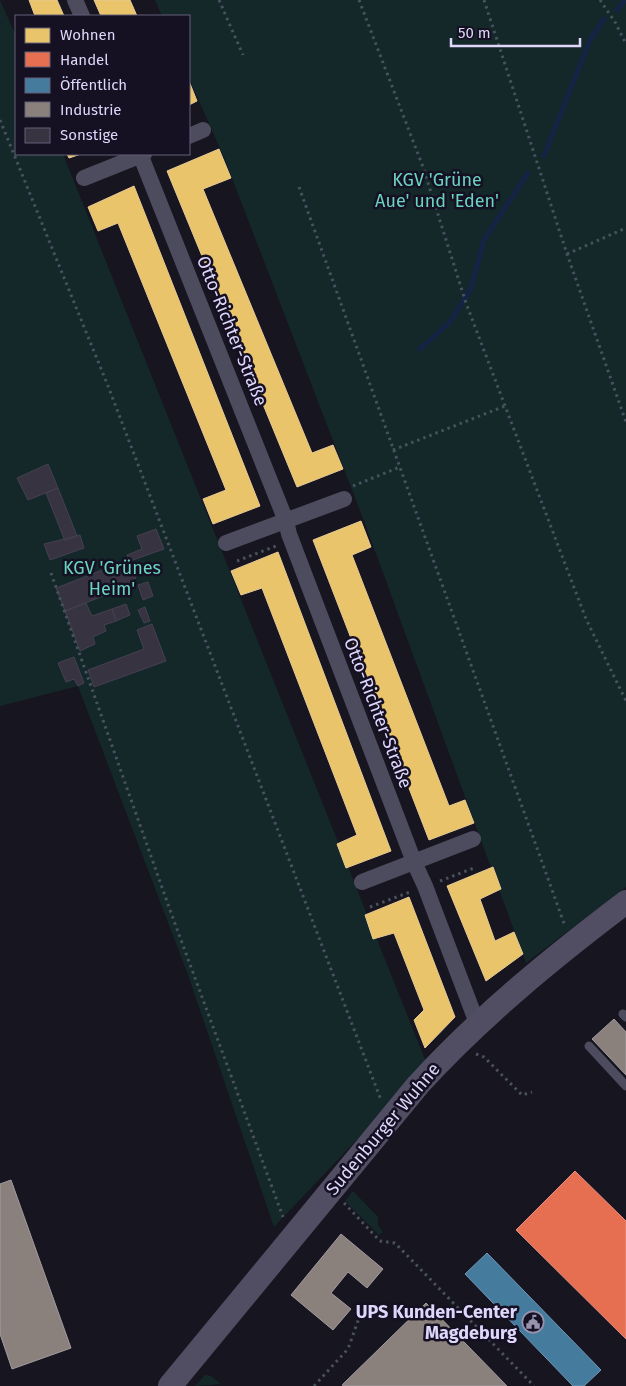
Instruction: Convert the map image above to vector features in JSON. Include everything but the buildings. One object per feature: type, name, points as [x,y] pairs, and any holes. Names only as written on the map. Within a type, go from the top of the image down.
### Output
[{"type":"main road","name":"Sudenburger Wuhne","points":[[170,1386],[418,1084],[478,1023],[540,968],[626,902]]},
{"type":"street","points":[[75,0],[82,15]]},
{"type":"street","name":"Otto-Richter-Straße","points":[[84,178],[140,155]]},
{"type":"street","name":"Otto-Richter-Straße","points":[[142,155],[286,521],[294,548],[414,862],[478,1023]]},
{"type":"street","points":[[226,544],[286,521],[348,493]]},
{"type":"street","points":[[362,882],[473,839]]},
{"type":"lane","points":[[589,1046],[626,1086]]},
{"type":"path","points":[[219,0],[243,56]]},
{"type":"path","points":[[359,0],[423,167],[464,296],[586,619],[626,700]]},
{"type":"path","points":[[484,0],[567,254],[626,422]]},
{"type":"path","points":[[600,0],[616,22],[626,44]]},
{"type":"path","points":[[0,120],[108,386],[382,1100]]},
{"type":"path","points":[[299,188],[568,932]]},
{"type":"path","points":[[567,254],[626,228]]},
{"type":"path","points":[[394,450],[505,406]]},
{"type":"path","points":[[348,493],[400,467]]},
{"type":"path","points":[[237,561],[279,545],[282,554],[294,548]]},
{"type":"path","points":[[50,573],[170,910],[286,1225]]},
{"type":"path","points":[[475,1054],[484,1057],[522,1095],[532,1092]]},
{"type":"path","points":[[332,1191],[380,1241],[395,1243],[534,1386]]},
{"type":"path","points":[[314,1386],[348,1349],[364,1304]]},
{"type":"green space","name":"KGV 'Grünes Heim'","points":[[0,0],[15,34],[15,155],[63,155],[426,1062],[385,1110],[274,1227],[188,975],[78,686],[0,706]]},
{"type":"green space","name":"KGV 'Grüne Aue' und 'Eden'","points":[[155,0],[626,0],[626,887],[526,963],[364,521],[225,160],[190,80],[190,15],[162,15]]},
{"type":"green space","points":[[353,1191],[378,1217],[378,1225],[383,1232],[379,1235],[345,1201]]},
{"type":"green space","points":[[205,1375],[211,1376],[221,1384],[195,1386]]},
{"type":"waterway","points":[[617,10],[625,0]]},
{"type":"waterway","points":[[544,156],[590,40],[604,19]]},
{"type":"waterway","points":[[420,349],[451,321],[471,288],[484,240],[528,173]]},
{"type":"place","name":"UPS Kunden-Center Magdeburg","points":[[533,1322]]}]
